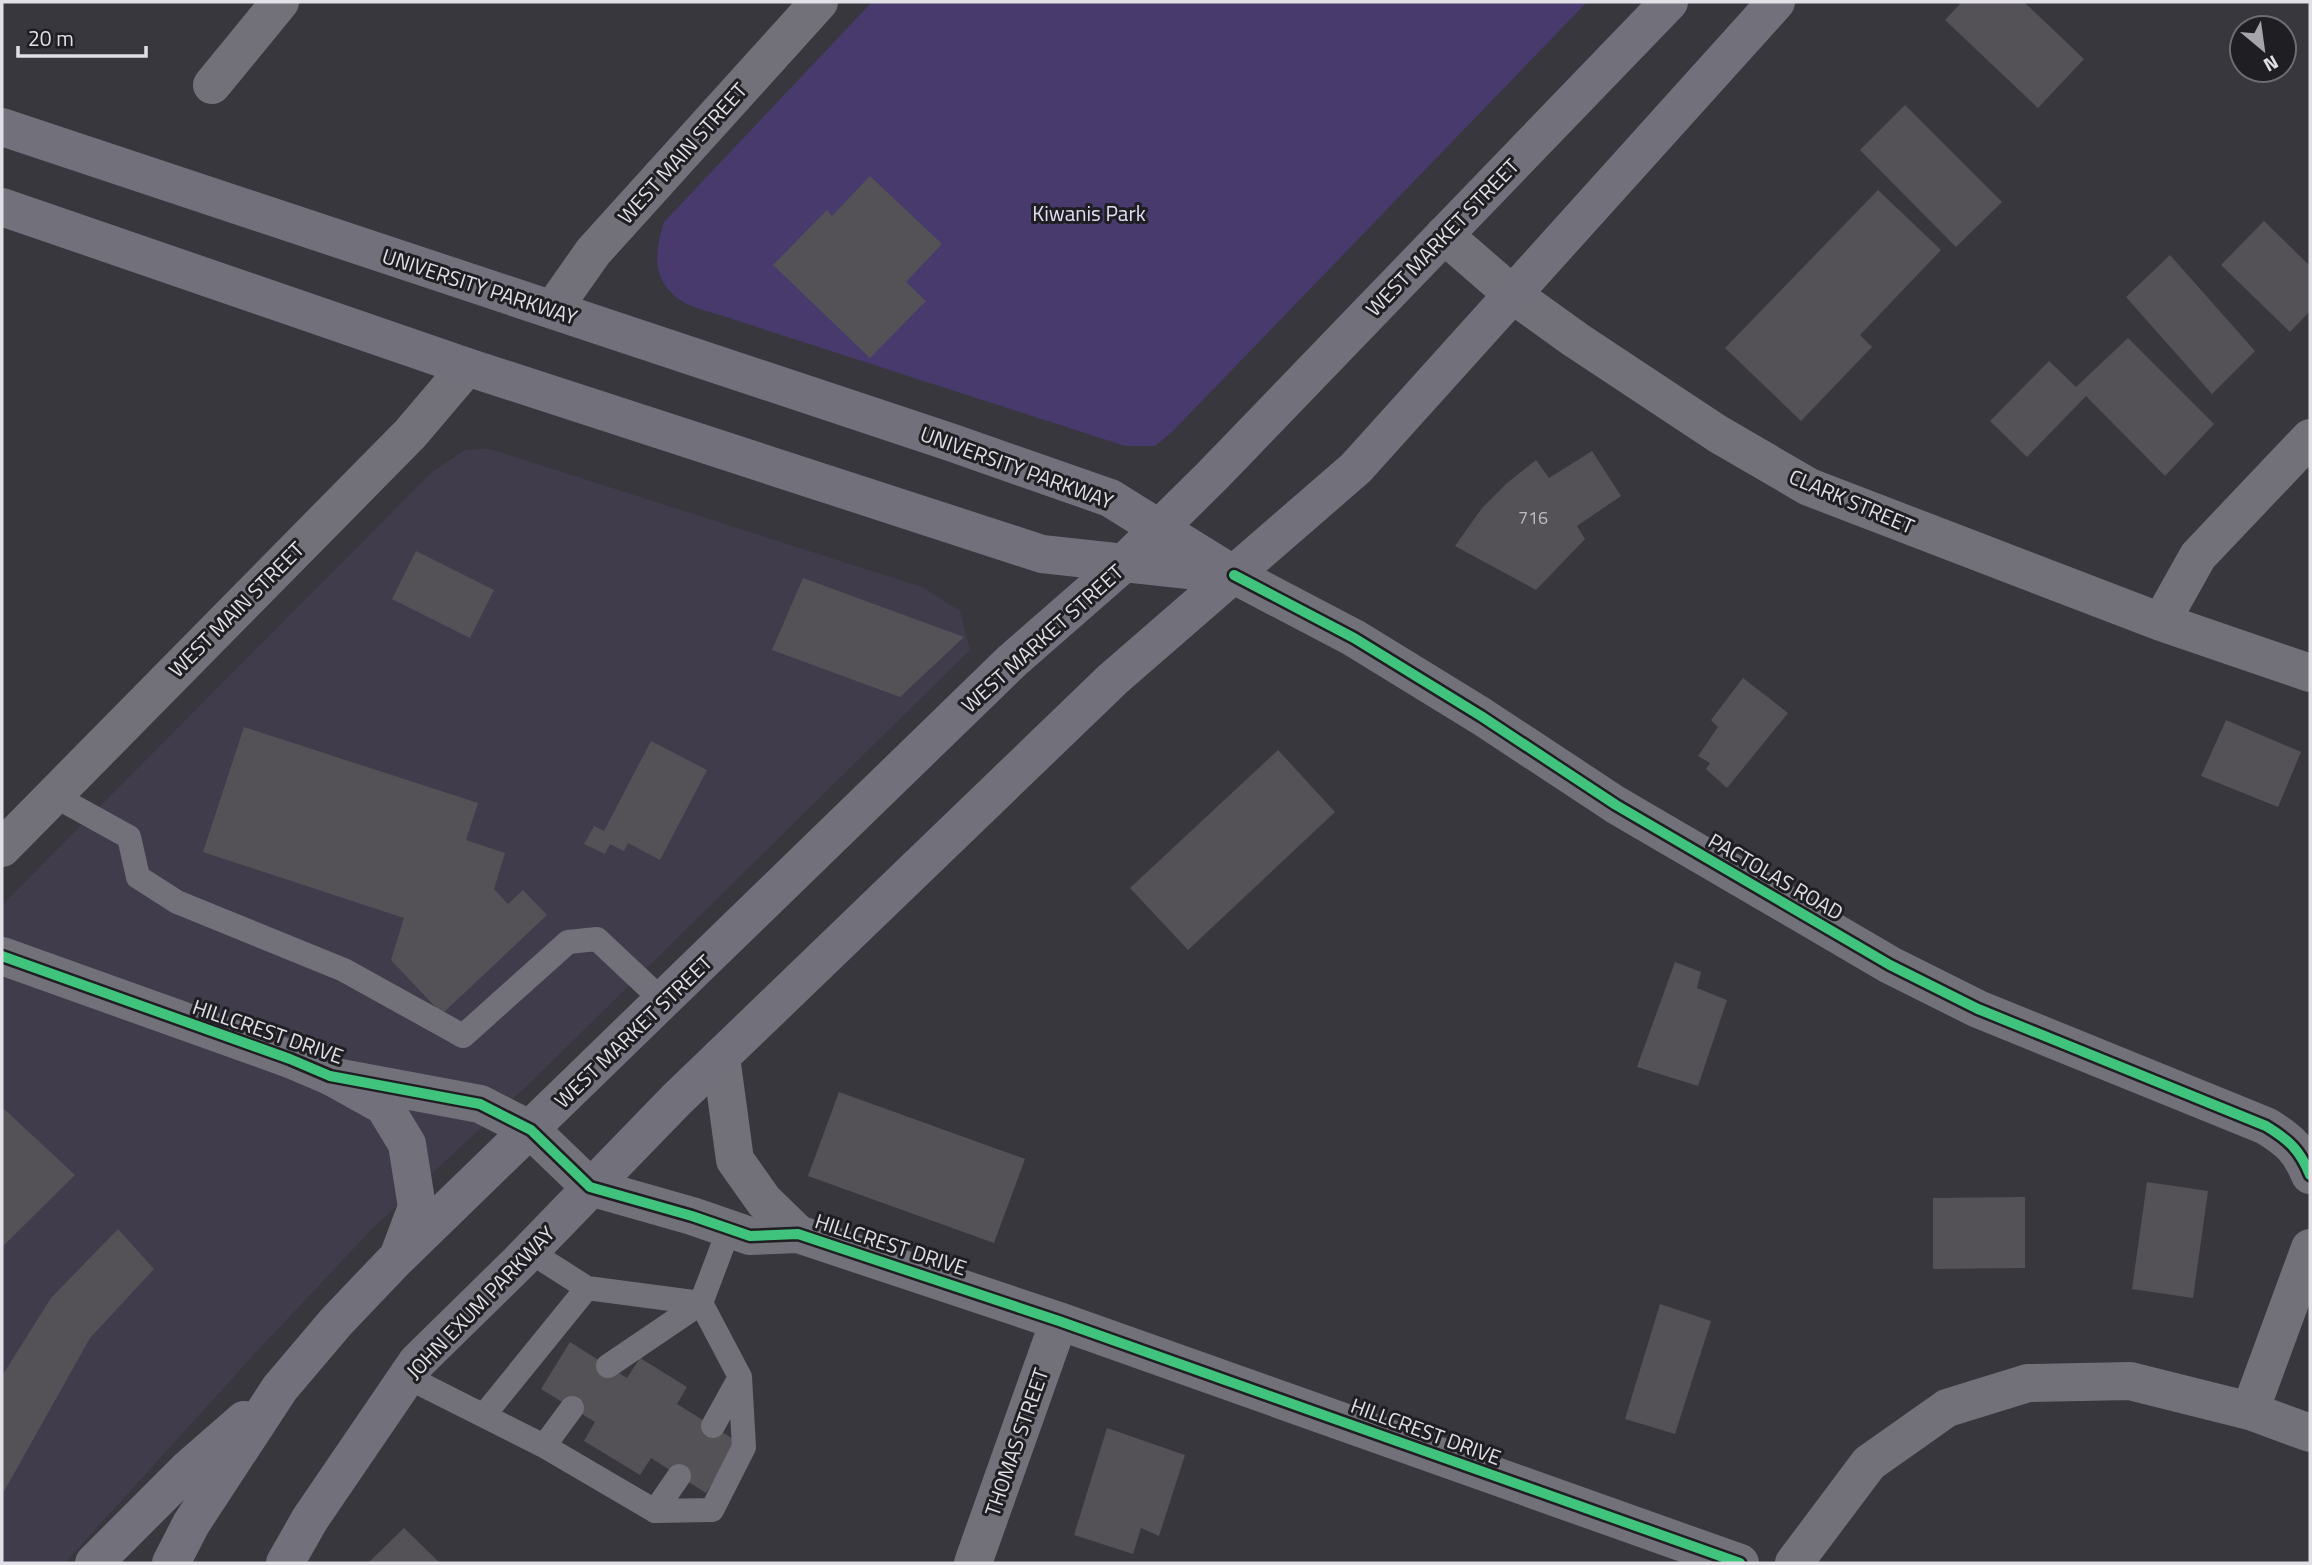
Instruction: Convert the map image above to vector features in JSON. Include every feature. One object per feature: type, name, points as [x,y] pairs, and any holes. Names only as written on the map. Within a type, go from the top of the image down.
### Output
[{"type":"main road","name":"WEST MARKET STREET","points":[[397,1258],[1012,661],[1124,564],[1669,2]]},
{"type":"main road","points":[[590,1187],[720,1057],[1113,679],[1356,468],[1776,2]]},
{"type":"main road","name":"UNIVERSITY PARKWAY","points":[[2,127],[553,309],[1110,498],[1234,575]]},
{"type":"main road","points":[[2,207],[467,368],[1042,554],[1234,575]]},
{"type":"main road","points":[[171,1563],[191,1524],[280,1388],[397,1258],[417,1207],[407,1144],[384,1106],[330,1076]]},
{"type":"main road","name":"JOHN EXUM PARKWAY","points":[[285,1563],[310,1519],[417,1362],[590,1187]]},
{"type":"main road","points":[[94,1563],[188,1468],[280,1388]]},
{"type":"street","points":[[212,85],[280,2]]},
{"type":"street","name":"WEST MAIN STREET","points":[[553,309],[593,252],[814,3]]},
{"type":"street","name":"CLARK STREET","points":[[1444,235],[1512,294],[1576,340],[1718,434],[1809,487],[2161,622],[2310,673]]},
{"type":"street","name":"WEST MAIN STREET","points":[[2,848],[410,434],[467,368]]},
{"type":"street","points":[[2161,622],[2198,556],[2310,438]]},
{"type":"street","name":"PACTOLAS ROAD","points":[[1234,575],[1354,638],[1616,805],[1889,965],[1978,1009],[2266,1126],[2294,1145],[2310,1175]]},
{"type":"street","name":"HILLCREST DRIVE","points":[[2,956],[290,1059],[330,1076],[480,1104],[531,1130],[590,1187],[692,1216],[750,1236],[798,1234],[1059,1321],[1740,1563]]},
{"type":"street","name":"HILLCREST DRIVE","points":[[720,1057],[735,1160],[764,1201],[798,1234]]},
{"type":"street","points":[[2250,1411],[2310,1248]]},
{"type":"street","name":"THOMAS STREET","points":[[973,1563],[1059,1321]]},
{"type":"street","points":[[1794,1563],[1869,1463],[1947,1408],[2028,1383],[2130,1381],[2250,1411],[2310,1433]]},
{"type":"lane","points":[[53,795],[129,837],[138,877],[177,902],[344,970],[463,1036],[568,942],[597,939],[663,1001]]},
{"type":"lane","points":[[608,1366],[701,1303],[729,1229]]},
{"type":"lane","points":[[529,1251],[587,1288],[701,1303]]},
{"type":"lane","points":[[484,1415],[587,1288]]},
{"type":"lane","points":[[407,1377],[544,1446],[655,1511],[712,1510],[744,1447],[740,1377],[701,1303]]},
{"type":"lane","points":[[713,1426],[740,1377]]},
{"type":"lane","points":[[544,1446],[572,1408]]},
{"type":"lane","points":[[655,1511],[679,1476]]},
{"type":"shaded area","points":[[490,449],[922,587],[960,611],[970,650],[532,1081],[373,1228],[65,1563],[2,1563],[2,905],[431,473],[465,450]]},
{"type":"green space","name":"Kiwanis Park","points":[[872,2],[1587,2],[1173,431],[1155,446],[1125,446],[698,309],[683,302],[665,285],[660,276],[657,256],[664,222]]},
{"type":"building","points":[[1962,2],[2024,2],[2084,59],[2038,108],[1945,20]]},
{"type":"building","points":[[1905,105],[2002,202],[1956,247],[1860,150]]},
{"type":"building","points":[[870,176],[942,244],[906,282],[926,301],[870,358],[773,265],[827,210],[832,216]]},
{"type":"building","points":[[1878,190],[1941,250],[1860,335],[1872,347],[1801,421],[1725,348]]},
{"type":"building","points":[[2264,221],[2310,266],[2310,311],[2290,332],[2221,265]]},
{"type":"building","points":[[2170,255],[2255,351],[2212,394],[2126,297]]},
{"type":"building","points":[[2128,338],[2214,424],[2165,476],[2086,396],[2027,457],[1990,421],[2049,361],[2076,387]]},
{"type":"building","points":[[1592,451],[1621,496],[1577,526],[1585,539],[1536,590],[1455,546],[1482,508],[1536,460],[1549,478]]},
{"type":"building","points":[[416,551],[494,590],[470,638],[392,599]]},
{"type":"building","points":[[803,578],[964,637],[900,697],[772,650]]},
{"type":"building","points":[[1743,678],[1788,713],[1727,788],[1706,769],[1710,763],[1698,756],[1718,727],[1711,720]]},
{"type":"building","points":[[2226,720],[2301,752],[2278,807],[2201,776]]},
{"type":"building","points":[[244,727],[478,803],[466,840],[505,853],[494,889],[508,904],[523,890],[547,915],[442,1014],[391,960],[404,918],[203,852]]},
{"type":"building","points":[[651,741],[707,770],[660,860],[628,843],[624,851],[610,844],[605,854],[584,844],[594,826],[604,831]]},
{"type":"building","points":[[1278,750],[1335,812],[1188,950],[1130,888]]},
{"type":"building","points":[[1675,962],[1701,972],[1697,988],[1727,1000],[1698,1086],[1637,1067]]},
{"type":"building","points":[[839,1092],[1025,1159],[994,1243],[808,1176]]},
{"type":"building","points":[[2,1107],[75,1175],[2,1247]]},
{"type":"building","points":[[2147,1182],[2208,1191],[2193,1298],[2132,1289]]},
{"type":"building","points":[[2025,1197],[2025,1268],[1933,1269],[1933,1198]]},
{"type":"building","points":[[118,1229],[154,1269],[90,1338],[2,1495],[2,1376],[51,1298]]},
{"type":"building","points":[[1660,1304],[1711,1321],[1675,1434],[1625,1419]]},
{"type":"building","points":[[570,1342],[627,1378],[640,1358],[687,1387],[677,1404],[738,1442],[706,1493],[651,1458],[640,1475],[584,1441],[595,1422],[541,1389]]},
{"type":"building","points":[[1107,1428],[1185,1455],[1159,1536],[1141,1528],[1133,1554],[1074,1535]]},
{"type":"building","points":[[404,1528],[440,1563],[368,1563]]},
{"type":"cycle path","points":[[1234,575],[1354,638],[1481,716],[1616,805],[1890,965],[1978,1009],[2266,1126],[2293,1146],[2310,1175]]},
{"type":"cycle path","points":[[2,956],[290,1059],[330,1076],[480,1104],[531,1130],[590,1187],[692,1216],[750,1236],[798,1234],[1059,1321],[1740,1563]]}]
